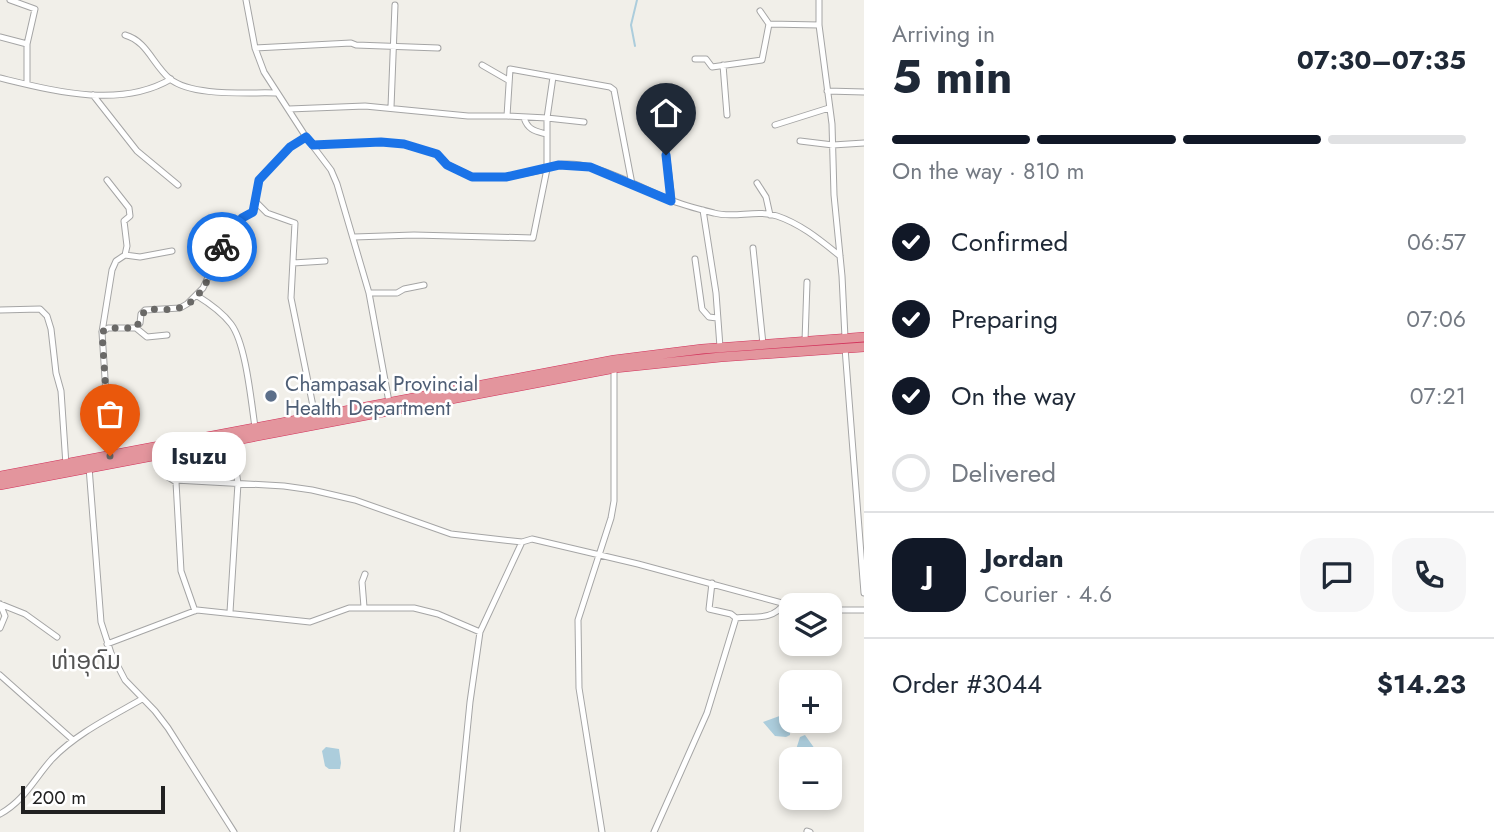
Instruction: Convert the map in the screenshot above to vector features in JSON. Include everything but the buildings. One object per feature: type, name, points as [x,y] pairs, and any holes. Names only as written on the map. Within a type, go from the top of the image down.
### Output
[{"type":"highway","points":[[702,354],[720,347],[864,337]]},
{"type":"highway","points":[[0,477],[66,465],[88,465],[110,456],[231,440],[614,364],[702,354],[864,347]]},
{"type":"highway","points":[[0,485],[256,427],[315,416],[390,407]]},
{"type":"street","points":[[10,0],[35,9],[27,44],[27,85]]},
{"type":"street","points":[[246,0],[255,48],[276,93],[334,177],[369,293],[390,407]]},
{"type":"street","points":[[819,0],[819,25],[833,145],[834,195],[864,593]]},
{"type":"street","points":[[391,107],[395,5]]},
{"type":"street","points":[[695,59],[706,59],[712,66],[762,60],[769,24],[760,11]]},
{"type":"street","points":[[769,24],[819,25]]},
{"type":"street","points":[[125,34],[139,41],[152,60],[171,79],[202,90],[276,93]]},
{"type":"street","points":[[0,37],[27,44]]},
{"type":"street","points":[[255,48],[351,43],[439,48]]},
{"type":"street","points":[[482,65],[508,80]]},
{"type":"street","points":[[723,65],[727,115]]},
{"type":"street","points":[[506,116],[510,69],[614,89],[632,184]]},
{"type":"street","points":[[354,237],[414,235],[533,238],[547,169],[547,118],[553,77]]},
{"type":"street","points":[[0,78],[27,85],[105,96],[140,93],[171,79]]},
{"type":"street","points":[[827,91],[864,92]]},
{"type":"street","points":[[93,95],[137,151],[178,185]]},
{"type":"street","points":[[289,109],[391,107],[468,116],[584,122]]},
{"type":"street","points":[[775,125],[830,108]]},
{"type":"street","points":[[661,110],[671,201]]},
{"type":"street","points":[[524,118],[532,130],[546,134]]},
{"type":"street","points":[[136,328],[145,310],[180,308],[203,288],[222,247],[236,234],[242,218],[253,212],[259,180],[290,147],[306,137]]},
{"type":"street","points":[[800,141],[833,145],[864,144]]},
{"type":"street","points":[[313,145],[381,142],[404,144],[437,154],[447,165],[472,177],[506,177],[559,165],[590,167],[671,201],[722,216],[758,212],[799,225],[840,256]]},
{"type":"street","points":[[107,180],[129,208],[130,219],[124,222],[127,246],[125,254],[116,261],[112,271],[102,332],[110,456]]},
{"type":"street","points":[[757,183],[766,197],[770,215]]},
{"type":"street","points":[[257,202],[267,213],[295,223],[291,298],[315,416]]},
{"type":"street","points":[[703,210],[716,293],[720,347]]},
{"type":"street","points":[[753,248],[763,344]]},
{"type":"street","points":[[125,254],[140,257],[172,251]]},
{"type":"street","points":[[695,259],[702,309],[709,317],[717,318]]},
{"type":"street","points":[[293,263],[325,261]]},
{"type":"street","points":[[805,341],[807,282]]},
{"type":"street","points":[[369,293],[397,293],[424,285]]},
{"type":"street","points":[[196,295],[233,326],[242,354],[256,427]]},
{"type":"street","points":[[0,310],[40,309],[47,316],[61,391],[66,465]]},
{"type":"street","points":[[102,332],[108,328],[136,328],[147,337],[167,335]]},
{"type":"street","points":[[602,832],[585,730],[578,656],[579,613],[614,501],[614,364]]},
{"type":"street","points":[[230,612],[238,483],[231,440]]},
{"type":"street","points":[[161,450],[168,477],[175,480],[284,486],[330,494],[367,503],[451,534],[522,542],[532,540],[598,554],[779,603]]},
{"type":"street","points":[[88,465],[100,614],[107,644],[125,680],[155,711],[168,729],[234,832]]},
{"type":"street","points":[[175,480],[181,571],[194,611]]},
{"type":"street","points":[[457,832],[480,632],[522,542]]},
{"type":"street","points":[[364,607],[362,582],[365,574]]},
{"type":"street","points":[[712,583],[709,609],[731,614],[736,618],[766,617],[779,610]]},
{"type":"street","points":[[0,628],[5,615],[0,604],[25,614],[57,637]]},
{"type":"street","points":[[107,644],[194,611],[230,612],[310,622],[342,610],[364,607],[424,610],[480,632]]},
{"type":"street","points":[[842,610],[864,610]]},
{"type":"street","points":[[654,832],[708,713],[732,624],[736,618]]},
{"type":"street","points":[[0,675],[73,740]]},
{"type":"street","points":[[0,814],[24,797],[51,760],[73,740],[142,699]]},
{"type":"water","points":[[779,716],[779,733],[790,735],[775,736],[763,722]]},
{"type":"water","points":[[805,735],[814,747],[797,747],[800,737]]},
{"type":"water","points":[[326,747],[339,749],[340,769],[329,769],[325,766],[322,751]]},
{"type":"waterway","points":[[635,46],[631,25],[637,0]]},
{"type":"way so far","points":[[110,456],[102,332],[105,328],[136,328],[145,310],[180,308],[187,304],[203,288],[222,247]]},
{"type":"place","name":"Champasak Provincial Health Department","points":[[271,396]]},
{"type":"place","name":"Isuzu","points":[[110,456]]},
{"type":"district","name":"ທ່າອຸດົມ","points":[[86,661]]},
{"type":"route","points":[[222,247],[236,234],[245,214],[250,215],[253,212],[259,180],[290,147],[306,137],[313,145],[357,142],[404,144],[437,154],[447,165],[472,177],[506,177],[559,165],[590,167],[671,201],[666,155]]}]
